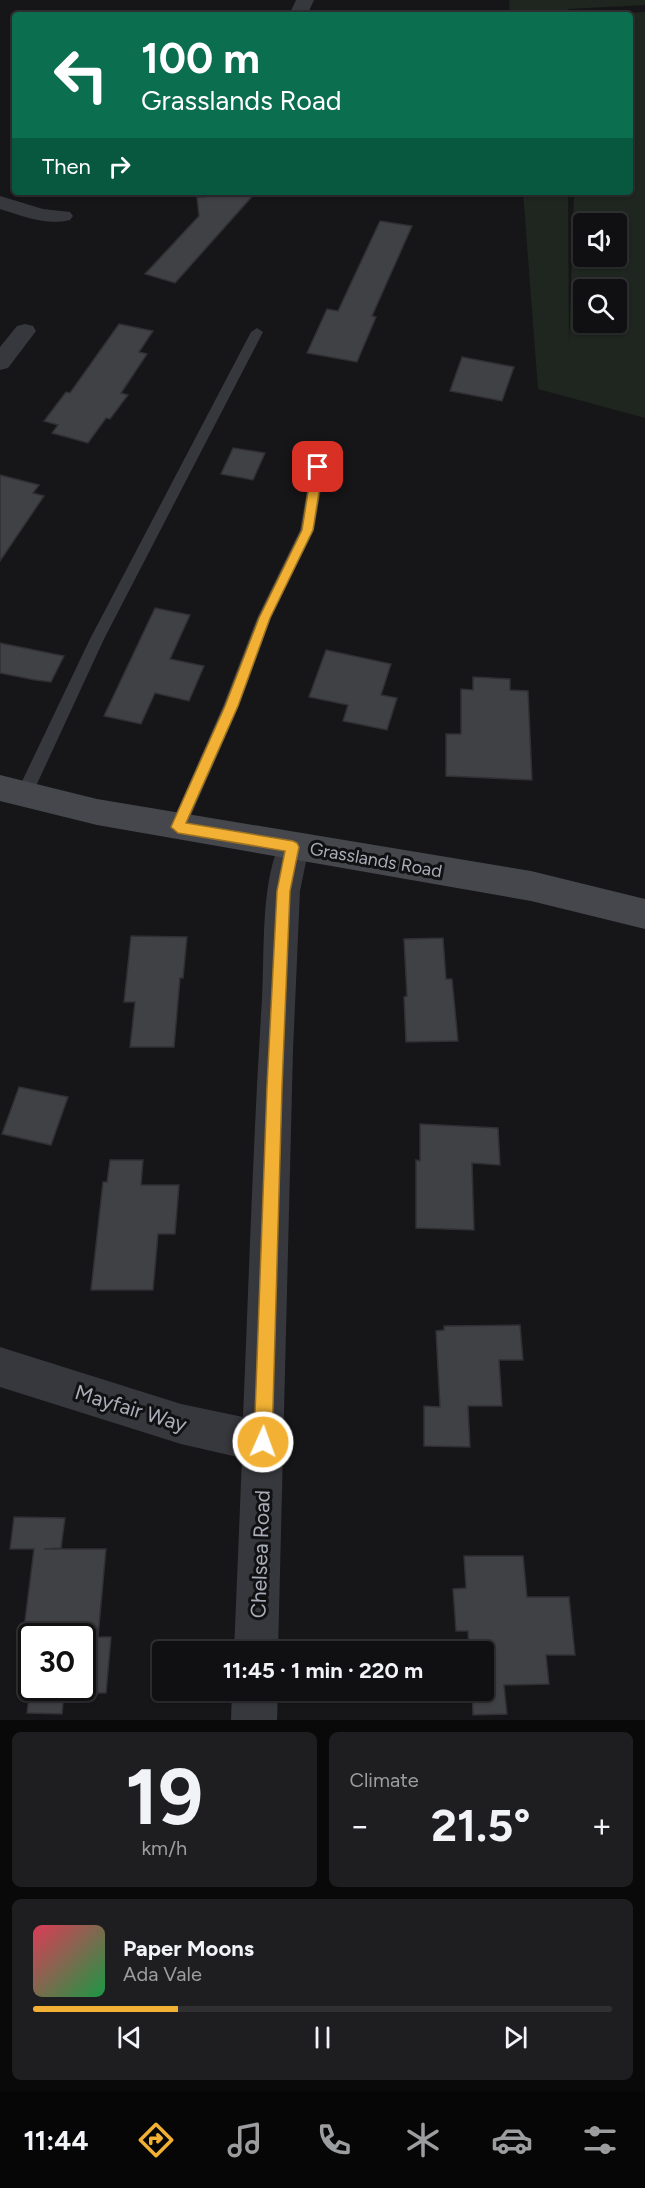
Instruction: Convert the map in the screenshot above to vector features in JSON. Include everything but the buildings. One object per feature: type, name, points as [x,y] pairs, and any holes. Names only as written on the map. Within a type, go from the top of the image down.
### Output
[{"type":"main road","name":"Grasslands Road","points":[[12,791],[97,812],[178,827],[531,886],[645,914]]},
{"type":"street","points":[[0,202],[41,215],[63,216]]},
{"type":"street","points":[[0,363],[25,331]]},
{"type":"street","name":"Chelsea Road","points":[[256,1641],[274,1087],[284,891],[293,847]]},
{"type":"street","name":"Mayfair Way","points":[[0,1368],[181,1424],[263,1442]]},
{"type":"street","points":[[254,1720],[255,1701]]},
{"type":"lane","points":[[12,791],[96,639],[257,332]]},
{"type":"lane","points":[[178,827],[231,706],[264,618],[308,530],[318,467]]},
{"type":"shaded area","points":[[509,0],[645,0],[645,5],[568,9],[568,12],[510,12]]},
{"type":"shaded area","points":[[645,12],[645,418],[538,389],[523,195],[568,195],[569,347],[573,223],[573,267],[627,267],[627,213],[573,213],[574,195],[633,195],[633,13]]},
{"type":"route","points":[[263,1442],[274,1087],[284,891],[293,847],[178,827],[231,706],[264,618],[308,530],[318,467]]}]
